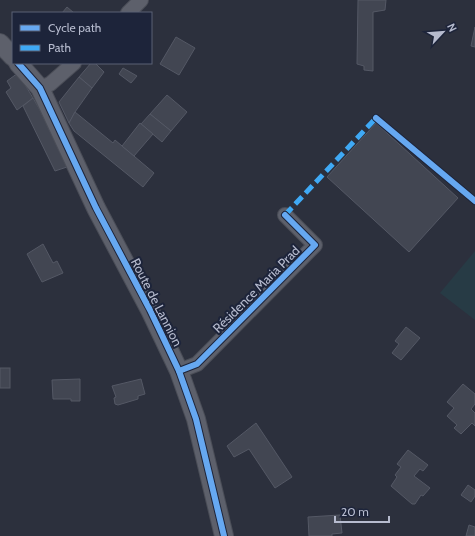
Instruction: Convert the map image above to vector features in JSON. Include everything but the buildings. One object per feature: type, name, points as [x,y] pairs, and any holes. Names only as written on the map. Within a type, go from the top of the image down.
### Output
[{"type":"street","points":[[129,12],[141,0]]},
{"type":"street","points":[[0,43],[12,56]]},
{"type":"street","name":"Route de Lannion","points":[[19,64],[40,88],[96,208],[150,310],[179,371],[196,419],[224,536]]},
{"type":"street","points":[[40,88],[50,84],[73,64]]},
{"type":"street","name":"Résidence Maria Prad","points":[[179,371],[197,364],[315,245],[285,215]]},
{"type":"shaded area","points":[[475,251],[475,320],[440,293]]},
{"type":"marked path","points":[[285,215],[376,118],[378,120]]},
{"type":"cycle path","points":[[19,64],[40,88],[96,208],[150,310],[179,371],[196,419],[224,536]]},
{"type":"cycle path","points":[[376,118],[475,201]]},
{"type":"cycle path","points":[[179,371],[197,364],[315,245],[285,215]]}]
